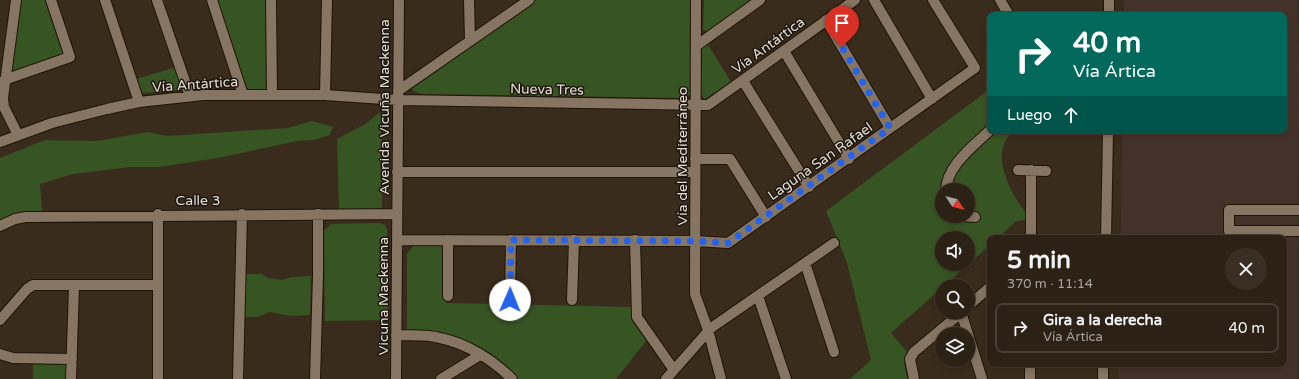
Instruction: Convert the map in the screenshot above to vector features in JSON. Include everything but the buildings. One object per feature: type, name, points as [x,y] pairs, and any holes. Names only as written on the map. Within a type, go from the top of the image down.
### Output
[{"type":"street","points":[[16,0],[4,52],[2,106],[18,135]]},
{"type":"street","points":[[4,80],[70,57],[51,0]]},
{"type":"street","points":[[105,0],[139,102]]},
{"type":"street","points":[[157,0],[190,96]]},
{"type":"street","points":[[212,0],[243,95]]},
{"type":"street","points":[[271,0],[272,95]]},
{"type":"street","points":[[325,95],[327,0]]},
{"type":"street","name":"Avenida Vicuña Mackenna","points":[[397,214],[399,0]]},
{"type":"street","points":[[469,0],[470,41]]},
{"type":"street","name":"Vía del Mediterráneo","points":[[696,0],[696,106],[694,172],[695,294],[708,330],[721,379]]},
{"type":"street","points":[[696,46],[760,0]]},
{"type":"street","name":"Vía Antártica","points":[[696,106],[711,104],[855,0]]},
{"type":"street","points":[[874,0],[932,98]]},
{"type":"street","name":"Laguna San Rafael","points":[[397,240],[635,240],[728,243],[849,159],[975,68],[933,0]]},
{"type":"street","points":[[1000,0],[1007,12]]},
{"type":"street","points":[[1109,12],[1110,0]]},
{"type":"street","points":[[398,95],[526,1]]},
{"type":"street","points":[[826,20],[890,128]]},
{"type":"street","points":[[784,51],[849,159]]},
{"type":"street","points":[[743,81],[809,187]]},
{"type":"street","name":"Vía Antártica","points":[[0,142],[73,117],[139,102],[190,96],[398,95]]},
{"type":"street","name":"Nueva Tres","points":[[398,95],[696,106]]},
{"type":"street","points":[[947,183],[952,168],[987,133]]},
{"type":"street","points":[[1106,235],[1108,134]]},
{"type":"street","points":[[695,158],[730,159],[766,217]]},
{"type":"street","points":[[1018,170],[1046,171]]},
{"type":"street","points":[[1031,170],[1031,235]]},
{"type":"street","points":[[397,172],[694,172]]},
{"type":"street","points":[[1299,210],[1229,210],[1229,231],[1299,231]]},
{"type":"street","points":[[158,214],[158,379]]},
{"type":"street","name":"Calle 3","points":[[0,226],[26,216],[158,214],[397,214]]},
{"type":"street","points":[[238,379],[242,214]]},
{"type":"street","points":[[315,379],[318,214]]},
{"type":"street","name":"Vicuna Mackenna","points":[[396,379],[397,214]]},
{"type":"street","points":[[448,240],[448,296]]},
{"type":"street","points":[[510,300],[511,240]]},
{"type":"street","points":[[572,300],[574,240]]},
{"type":"street","points":[[635,240],[637,317],[674,370]]},
{"type":"street","points":[[666,379],[708,330],[834,243]]},
{"type":"street","points":[[805,263],[834,352]]},
{"type":"street","points":[[0,320],[30,286],[158,285]]},
{"type":"street","points":[[71,379],[74,286]]},
{"type":"street","points":[[975,300],[987,290]]},
{"type":"street","points":[[758,296],[786,379]]},
{"type":"street","points":[[914,379],[910,359],[914,352],[954,319]]},
{"type":"street","points":[[964,319],[982,379]]},
{"type":"street","points":[[396,335],[439,337],[463,345],[480,355],[512,379]]},
{"type":"street","points":[[0,354],[13,358],[72,359]]},
{"type":"street","points":[[441,379],[480,355]]},
{"type":"street","points":[[1030,367],[1030,379]]},
{"type":"street","points":[[1103,367],[1103,379]]},
{"type":"shaded area","points":[[1124,0],[1297,0],[1299,66],[1297,379],[1119,379],[1119,367],[1287,367],[1287,235],[1121,235],[1122,134],[1287,134],[1287,12],[1124,12]]},
{"type":"green space","points":[[22,0],[48,0],[67,55],[12,75],[10,71]]},
{"type":"green space","points":[[218,0],[269,0],[270,86],[265,91],[251,90],[247,88]]},
{"type":"green space","points":[[536,0],[691,0],[691,93],[685,98],[422,94],[413,91],[412,87],[415,84]]},
{"type":"green space","points":[[704,0],[752,0],[707,32],[703,29]]},
{"type":"green space","points":[[707,43],[731,82],[705,99],[701,95],[702,49]]},
{"type":"green space","points":[[177,67],[181,90],[141,93],[136,79]]},
{"type":"green space","points":[[987,91],[987,134],[1011,134],[1006,140],[1002,150],[1004,173],[1014,196],[1027,214],[1026,220],[1016,221],[1001,235],[987,235],[987,248],[975,258],[975,231],[935,231],[935,271],[961,271],[952,279],[935,279],[935,294],[891,333],[908,353],[904,363],[908,379],[850,379],[871,360],[847,263],[826,211]]},
{"type":"green space","points":[[379,113],[381,114],[382,207],[381,209],[339,209],[337,139],[365,124]]},
{"type":"green space","points":[[312,121],[333,127],[330,135],[314,140],[297,141],[218,158],[159,167],[130,167],[73,174],[40,184],[42,212],[0,223],[0,158],[45,140],[97,141],[147,132],[167,136],[288,128]]},
{"type":"green space","points":[[380,223],[385,225],[387,230],[388,320],[325,321],[324,231],[331,224]]},
{"type":"green space","points":[[414,245],[442,246],[444,248],[447,303],[633,307],[636,325],[646,341],[616,379],[515,379],[475,347],[457,337],[435,331],[413,333],[407,331],[407,254]]},
{"type":"green space","points":[[245,274],[262,274],[268,278],[282,280],[291,277],[311,276],[310,315],[290,316],[270,312],[257,317],[244,317]]},
{"type":"green space","points":[[61,362],[68,365],[67,379],[33,379],[33,364]]},
{"type":"route","points":[[510,300],[511,240],[695,241],[728,243],[809,187],[890,128],[842,47]]}]
